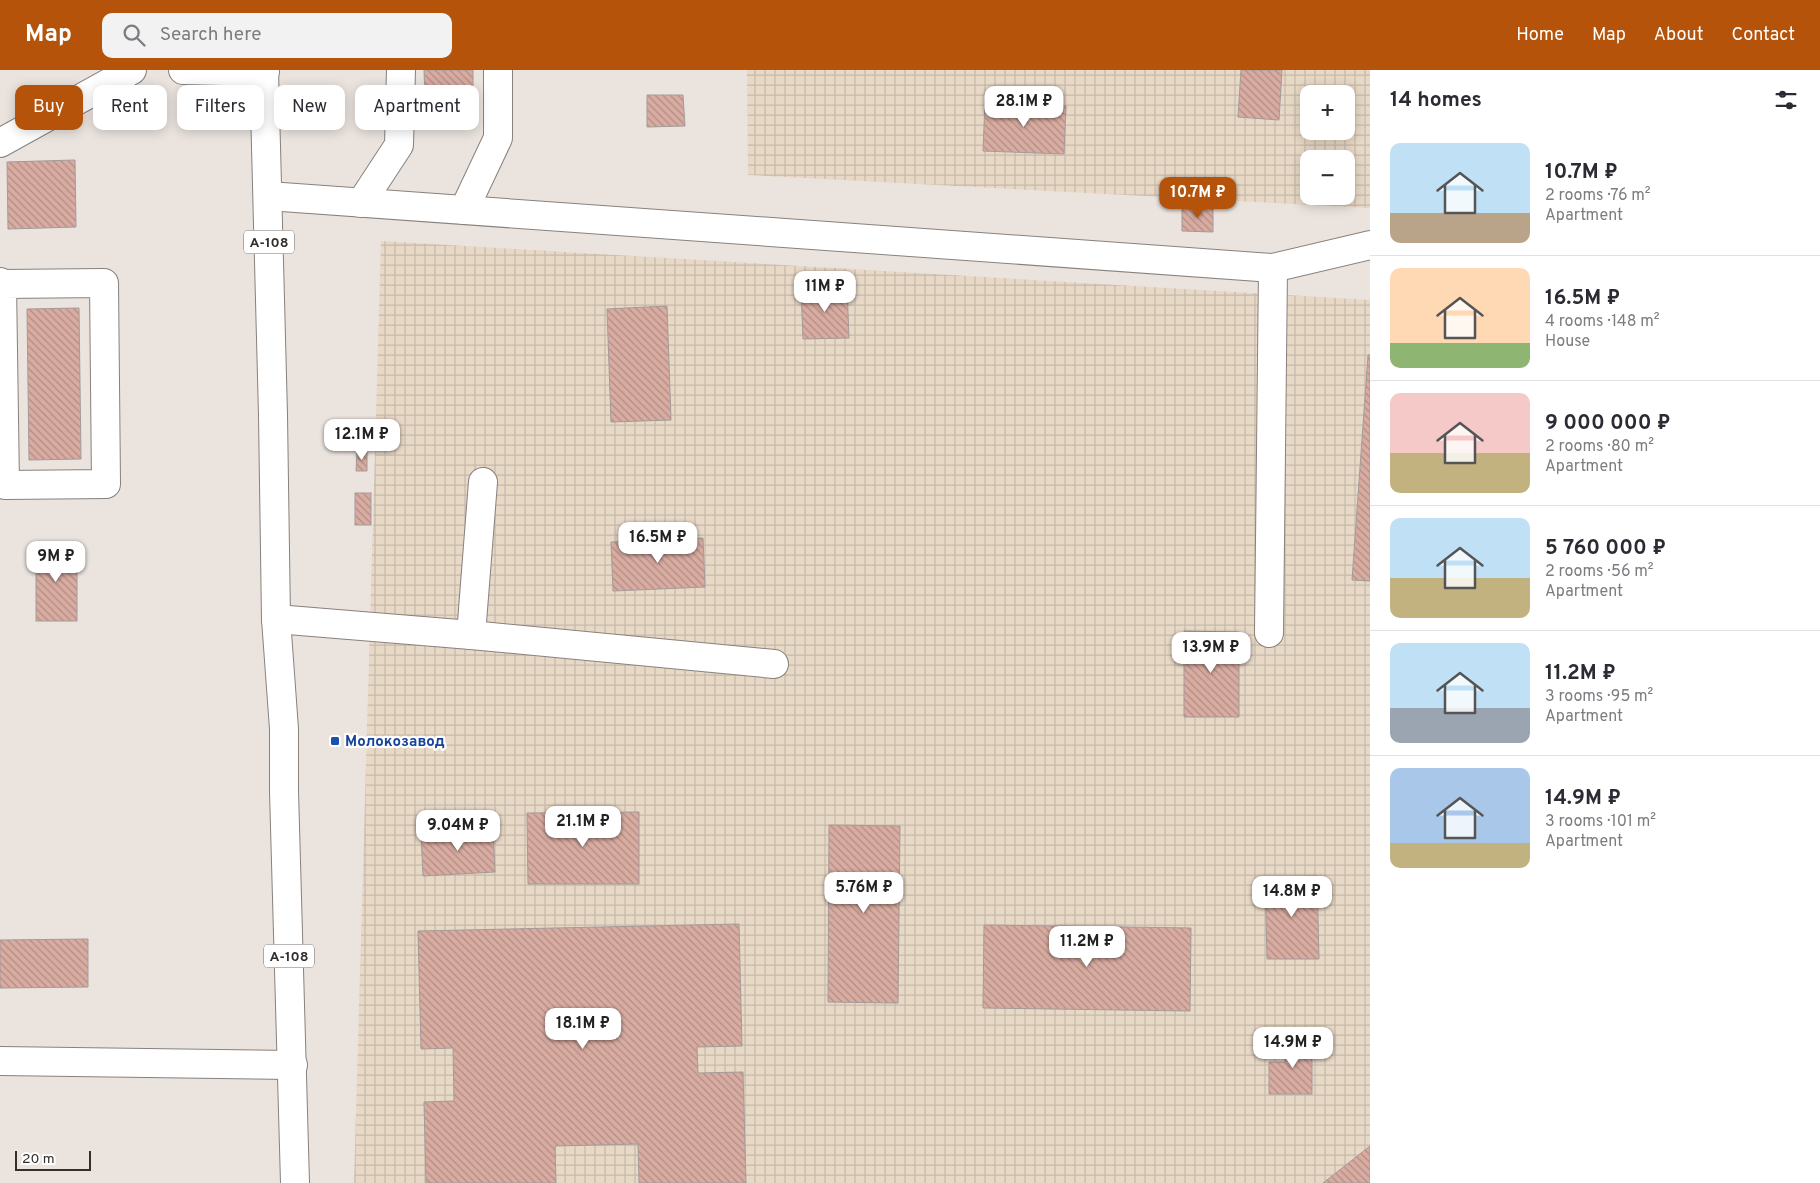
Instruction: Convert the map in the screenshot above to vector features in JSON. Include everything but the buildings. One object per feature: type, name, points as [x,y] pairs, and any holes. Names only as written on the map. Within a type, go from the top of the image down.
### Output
[{"type":"main road","points":[[0,144],[132,70]]},
{"type":"main road","points":[[183,70],[264,71]]},
{"type":"main road","points":[[361,203],[398,145],[401,70]]},
{"type":"main road","points":[[464,210],[498,138],[498,70]]},
{"type":"main road","name":"А-108","points":[[264,71],[276,620],[284,728],[284,791],[295,1183]]},
{"type":"main road","points":[[268,196],[1273,268],[1370,245]]},
{"type":"main road","points":[[1269,632],[1273,268]]},
{"type":"main road","points":[[1,283],[104,283],[106,484],[5,485],[1,283]]},
{"type":"main road","points":[[471,635],[483,482]]},
{"type":"main road","points":[[276,620],[471,635],[774,664]]},
{"type":"main road","points":[[0,1061],[293,1065]]},
{"type":"shaded area","points":[[747,70],[1370,70],[1370,208],[1313,205],[1355,205],[1355,150],[1300,150],[1300,204],[748,175]]},
{"type":"shaded area","points":[[381,241],[1370,300],[1370,1183],[354,1183]]},
{"type":"place","name":"Молокозавод","points":[[335,741]]}]
